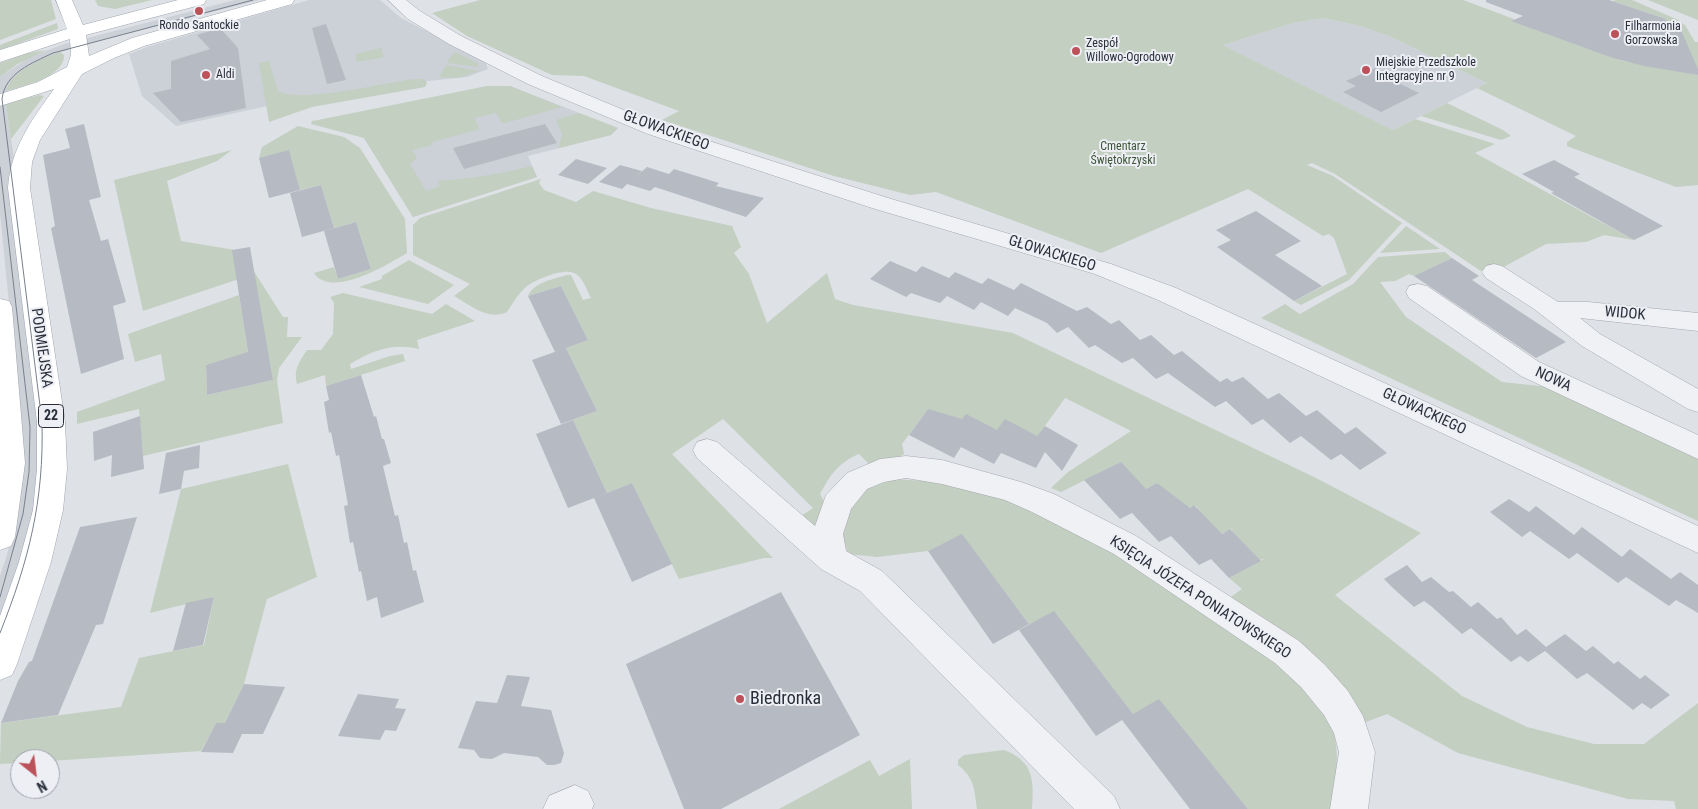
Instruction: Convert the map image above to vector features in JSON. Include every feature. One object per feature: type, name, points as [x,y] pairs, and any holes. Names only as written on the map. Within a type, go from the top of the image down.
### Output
[{"type":"main road","name":"22","points":[[64,0],[80,44],[80,56],[75,71]]},
{"type":"main road","points":[[73,25],[75,9],[86,0]]},
{"type":"main road","points":[[0,56],[73,25],[130,17],[198,0]]},
{"type":"main road","points":[[0,100],[44,86],[108,54],[138,42],[286,0]]},
{"type":"main road","name":"PODMIEJSKA","points":[[0,664],[35,562],[48,510],[52,469],[51,422],[19,188],[19,173],[24,152],[32,133],[75,71]]},
{"type":"main road","points":[[0,307],[10,463],[0,537]]},
{"type":"street","name":"GŁOWACKIEGO","points":[[396,0],[414,15],[463,44],[535,80],[655,130],[880,202],[1103,269],[1168,294],[1698,540]]},
{"type":"street","points":[[1494,272],[1552,310],[1591,340],[1698,402]]},
{"type":"street","name":"NOWA","points":[[1418,292],[1530,369],[1698,448]]},
{"type":"street","name":"WIDOK","points":[[1552,310],[1588,310],[1698,322]]},
{"type":"street","points":[[707,450],[832,559],[871,581],[1101,809]]},
{"type":"street","name":"KSIĘCIA JÓZEFA PONIATOWSKIEGO","points":[[832,559],[828,534],[837,504],[857,482],[880,471],[906,467],[942,472],[1010,490],[1043,503],[1125,545],[1287,652],[1313,676],[1336,702],[1350,728],[1357,752],[1349,809]]},
{"type":"shaded area","points":[[235,0],[259,0],[75,47],[31,65],[7,86],[6,104],[33,289],[51,451],[0,651],[0,576],[7,555],[19,502],[20,413],[0,213],[0,77],[30,57],[64,44]]},
{"type":"shaded area","points":[[309,0],[380,0],[401,18],[485,61],[488,69],[467,77],[409,83],[281,103],[176,126],[142,96],[129,54],[147,47]]},
{"type":"shaded area","name":"Miejskie Przedszkole Integracyjne nr 9","points":[[1323,18],[1360,26],[1389,36],[1487,83],[1393,130],[1223,45],[1293,23]]},
{"type":"shaded area","points":[[510,86],[618,128],[611,135],[528,156],[537,177],[413,217],[364,138],[357,135]]},
{"type":"green space","points":[[0,0],[51,0],[56,19],[0,40]]},
{"type":"green space","points":[[95,0],[152,0],[115,9],[98,6]]},
{"type":"green space","name":"Cmentarz Świętokrzyski","points":[[480,0],[1463,0],[1514,19],[1512,21],[1623,61],[1698,75],[1698,185],[1676,187],[1567,146],[1567,142],[1576,136],[1477,88],[1487,83],[1389,36],[1360,26],[1323,18],[1293,23],[1223,45],[1393,130],[1415,119],[1495,144],[1475,153],[1634,240],[1604,235],[1586,242],[1546,244],[1498,270],[1492,266],[1481,271],[1335,174],[1312,163],[1307,165],[1333,176],[1402,223],[1349,280],[1301,305],[1294,301],[1347,274],[1334,238],[1329,234],[1323,236],[1248,189],[1101,253],[936,192],[910,195],[834,176],[662,120],[679,111],[584,76],[552,75],[467,36],[432,13]]},
{"type":"green space","points":[[1632,0],[1676,19],[1685,25],[1695,42],[1698,42],[1698,69],[1677,26],[1663,18],[1612,1]]},
{"type":"green space","points":[[1648,0],[1698,0],[1698,20]]},
{"type":"green space","points":[[57,23],[58,29],[0,50],[0,45]]},
{"type":"green space","points":[[381,48],[384,57],[357,62],[355,54]]},
{"type":"green space","points":[[46,50],[16,65],[0,77],[0,63],[28,53]]},
{"type":"green space","points":[[60,52],[64,55],[62,63],[51,75],[6,91],[14,77],[21,71]]},
{"type":"green space","points":[[455,52],[478,63],[478,67],[448,63],[447,61]]},
{"type":"green space","points":[[269,61],[278,91],[290,94],[324,94],[416,79],[424,79],[427,83],[425,87],[312,107],[269,122],[259,63]]},
{"type":"green space","points":[[446,65],[479,71],[458,78],[439,77]]},
{"type":"green space","points":[[487,86],[510,86],[562,107],[505,123],[502,123],[496,113],[474,118],[479,128],[432,142],[433,145],[412,150],[417,158],[410,164],[426,191],[440,186],[437,181],[484,176],[532,166],[537,177],[413,217],[364,138],[311,124],[312,121]]},
{"type":"green space","points":[[39,95],[44,96],[11,139],[6,104]]},
{"type":"green space","points":[[1447,103],[1503,130],[1511,136],[1501,140],[1421,116]]},
{"type":"green space","points":[[579,113],[618,128],[611,135],[559,148],[562,134],[556,120]]},
{"type":"green space","points":[[298,126],[344,137],[360,148],[405,219],[407,253],[373,271],[346,281],[333,283],[322,280],[314,273],[334,267],[338,279],[371,269],[356,222],[334,228],[321,185],[300,190],[289,151],[259,158],[262,147]]},
{"type":"green space","points":[[232,150],[217,161],[167,181],[181,241],[241,251],[283,317],[288,317],[287,337],[302,337],[279,368],[277,380],[283,423],[143,456],[139,409],[77,424],[77,412],[165,380],[161,354],[135,362],[128,334],[239,295],[248,353],[206,365],[207,395],[273,380],[254,274],[143,311],[114,180]]},
{"type":"green space","points":[[541,179],[539,183],[544,190],[576,202],[593,191],[651,208],[732,226],[741,247],[734,253],[749,274],[767,323],[827,273],[835,299],[853,305],[1013,333],[1316,478],[1421,533],[1335,595],[1462,696],[1527,727],[1594,744],[1644,744],[1698,703],[1698,809],[1676,809],[1674,801],[1628,799],[1458,753],[1387,714],[1361,724],[1228,599],[1242,589],[1229,578],[1264,559],[1259,560],[1231,530],[1233,528],[1219,535],[1195,505],[1181,512],[1157,483],[1144,490],[1121,462],[1061,492],[1051,488],[1068,472],[1131,431],[1065,398],[1037,437],[958,425],[928,409],[902,444],[904,454],[894,461],[872,467],[859,454],[846,461],[836,470],[820,494],[828,509],[825,533],[798,518],[813,508],[723,419],[672,454],[773,558],[764,558],[679,579],[632,483],[607,493],[573,420],[597,411],[566,348],[588,340],[561,286],[528,296],[540,284],[571,275],[583,300],[591,298],[579,277],[574,273],[563,272],[542,278],[523,290],[507,312],[493,315],[479,311],[454,296],[470,284],[413,255],[413,225],[420,218]]},
{"type":"green space","points":[[1406,226],[1440,249],[1380,253]]},
{"type":"green space","points":[[1445,252],[1452,258],[1414,276],[1409,274],[1395,281],[1380,282],[1406,317],[1502,382],[1549,387],[1698,459],[1698,521],[1261,318],[1285,304],[1300,314],[1353,284],[1378,257]]},
{"type":"green space","points":[[409,260],[454,285],[428,304],[359,287],[382,279],[382,276]]},
{"type":"green space","points":[[343,293],[432,314],[446,304],[475,321],[417,340],[419,349],[392,347],[367,355],[350,364],[351,369],[390,356],[403,354],[405,361],[326,386],[325,375],[297,384],[296,370],[307,350],[321,350],[333,334],[334,303],[330,297]]},
{"type":"green space","points":[[288,464],[317,577],[267,599],[244,684],[225,723],[216,723],[201,751],[60,760],[60,749],[10,749],[10,764],[0,764],[1,723],[121,707],[139,658],[204,645],[214,597],[150,613],[181,489]]},
{"type":"green space","points":[[895,479],[924,481],[1015,495],[1047,508],[1265,651],[1283,665],[1315,698],[1332,727],[1337,750],[1337,762],[1331,809],[1248,809],[1159,700],[1133,714],[1054,612],[1030,625],[962,535],[928,551],[877,557],[848,554],[841,529],[849,505],[868,488]]},
{"type":"green space","points":[[1004,750],[1014,755],[1027,766],[1032,781],[1032,809],[977,809],[973,784],[968,775],[958,765],[958,760],[964,755]]},
{"type":"green space","points":[[910,759],[912,809],[779,809],[870,760],[879,776]]},
{"type":"building","name":"Filharmonia Gorzowska","points":[[1486,0],[1609,0],[1663,18],[1680,28],[1698,69],[1698,75],[1644,66],[1613,58],[1511,21],[1523,16],[1486,2]]},
{"type":"building","points":[[326,24],[346,80],[327,84],[312,28]]},
{"type":"building","name":"Aldi","points":[[220,28],[238,48],[246,108],[181,122],[153,93],[171,89],[171,61],[210,49],[197,35]]},
{"type":"building","points":[[1375,68],[1380,74],[1419,93],[1381,112],[1343,92],[1356,86],[1346,81]]},
{"type":"building","points":[[84,124],[101,197],[89,200],[101,241],[108,239],[126,302],[113,306],[124,359],[81,374],[51,228],[55,226],[43,155],[70,148],[65,129]]},
{"type":"building","points":[[545,124],[557,143],[464,169],[453,148]]},
{"type":"building","points":[[289,150],[300,190],[269,198],[259,158]]},
{"type":"building","points":[[576,159],[607,168],[588,184],[558,175]]},
{"type":"building","points":[[1554,160],[1580,174],[1574,177],[1663,226],[1634,240],[1551,193],[1554,192],[1522,174]]},
{"type":"building","points":[[620,165],[642,171],[631,181],[647,167],[669,174],[674,169],[719,183],[716,186],[764,198],[746,217],[655,187],[650,191],[627,184],[622,189],[599,182]]},
{"type":"building","points":[[321,185],[334,228],[302,237],[290,193]]},
{"type":"building","points":[[1256,211],[1301,241],[1275,255],[1322,286],[1294,301],[1217,247],[1231,240],[1216,230]]},
{"type":"building","points":[[356,222],[371,269],[338,279],[324,231]]},
{"type":"building","points":[[250,247],[273,380],[207,395],[206,365],[248,352],[232,250]]},
{"type":"building","points":[[1452,258],[1479,276],[1472,280],[1566,342],[1536,358],[1414,276]]},
{"type":"building","points":[[890,261],[916,272],[922,266],[949,278],[955,272],[982,284],[988,278],[1014,290],[1021,283],[1077,311],[1087,307],[1111,324],[1119,320],[1140,340],[1151,335],[1174,355],[1182,351],[1220,382],[1227,378],[1232,382],[1243,377],[1268,399],[1279,393],[1306,416],[1317,410],[1345,434],[1356,427],[1387,453],[1360,470],[1341,454],[1331,460],[1301,436],[1290,443],[1263,419],[1252,425],[1226,401],[1215,407],[1168,373],[1156,379],[1133,358],[1122,363],[1095,345],[1089,348],[1068,327],[1057,333],[1047,323],[1015,308],[1008,316],[981,302],[974,310],[947,296],[940,303],[911,293],[906,297],[870,279]]},
{"type":"building","points":[[561,286],[588,340],[555,352],[528,296]]},
{"type":"building","points":[[566,348],[597,411],[561,424],[532,360]]},
{"type":"building","points":[[361,375],[391,463],[383,466],[395,516],[398,515],[404,543],[407,542],[413,571],[416,570],[424,602],[381,618],[377,597],[367,601],[353,542],[350,543],[344,506],[348,505],[339,455],[336,456],[331,432],[329,433],[324,402],[329,400],[326,386]]},
{"type":"building","points":[[928,409],[962,419],[966,414],[997,430],[1005,419],[1037,436],[1045,426],[1078,445],[1062,471],[1045,452],[1036,468],[1001,453],[994,464],[961,447],[954,458],[909,435]]},
{"type":"building","points":[[140,416],[144,469],[111,477],[112,455],[94,461],[93,432]]},
{"type":"building","points":[[573,420],[607,493],[568,508],[536,434]]},
{"type":"building","points":[[200,445],[199,468],[184,471],[181,489],[159,494],[166,453]]},
{"type":"building","points":[[1121,462],[1146,489],[1157,483],[1190,508],[1194,505],[1222,534],[1230,529],[1261,561],[1229,578],[1211,559],[1199,565],[1171,536],[1159,542],[1132,513],[1120,519],[1084,480]]},
{"type":"building","points":[[632,483],[672,564],[632,582],[594,498]]},
{"type":"building","points":[[1509,499],[1529,512],[1536,506],[1574,535],[1582,527],[1622,557],[1630,549],[1671,579],[1680,572],[1698,585],[1698,613],[1676,600],[1669,606],[1626,577],[1618,583],[1577,553],[1569,559],[1530,531],[1522,537],[1490,512]]},
{"type":"building","points":[[137,517],[103,624],[96,625],[58,715],[1,723],[18,681],[29,662],[32,661],[80,527]]},
{"type":"building","points":[[962,534],[1029,624],[993,644],[928,551]]},
{"type":"building","points":[[1407,565],[1422,582],[1431,577],[1449,592],[1453,591],[1471,607],[1478,602],[1497,619],[1501,617],[1517,635],[1526,629],[1546,647],[1565,634],[1586,651],[1593,646],[1614,664],[1618,661],[1640,679],[1645,675],[1670,695],[1651,709],[1642,703],[1633,710],[1587,673],[1577,679],[1545,651],[1528,662],[1520,656],[1511,662],[1471,628],[1462,634],[1424,601],[1414,607],[1384,579]]},
{"type":"building","name":"Biedronka","points":[[781,592],[860,735],[721,809],[684,809],[626,664]]},
{"type":"building","points":[[214,597],[203,645],[173,651],[186,603]]},
{"type":"building","points":[[1054,611],[1133,714],[1159,699],[1248,809],[1190,809],[1122,720],[1096,736],[1019,630]]},
{"type":"building","points":[[507,675],[530,677],[521,706],[551,710],[564,753],[561,763],[547,765],[538,757],[504,753],[492,759],[480,758],[474,750],[458,748],[476,701],[497,703]]},
{"type":"building","points":[[244,684],[285,687],[263,734],[242,734],[233,753],[201,752],[216,723],[225,723]]},
{"type":"building","points":[[358,694],[399,699],[395,708],[406,709],[396,731],[385,730],[380,740],[338,736]]},
{"type":"tram line","points":[[0,633],[19,580],[33,530],[42,451],[42,422],[2,99],[4,90],[8,82],[21,70],[53,53],[253,0]]},
{"type":"tram line","points":[[0,167],[30,427],[29,472],[23,514],[0,597]]},
{"type":"place","name":"Rondo Santockie","points":[[199,11]]},
{"type":"place","name":"Filharmonia Gorzowska","points":[[1615,34]]},
{"type":"place","name":"Zespół Willowo-Ogrodowy","points":[[1076,51]]},
{"type":"place","name":"Miejskie Przedszkole Integracyjne nr 9","points":[[1366,70]]},
{"type":"place","name":"Aldi","points":[[206,75]]},
{"type":"place","name":"Biedronka","points":[[740,699]]}]
